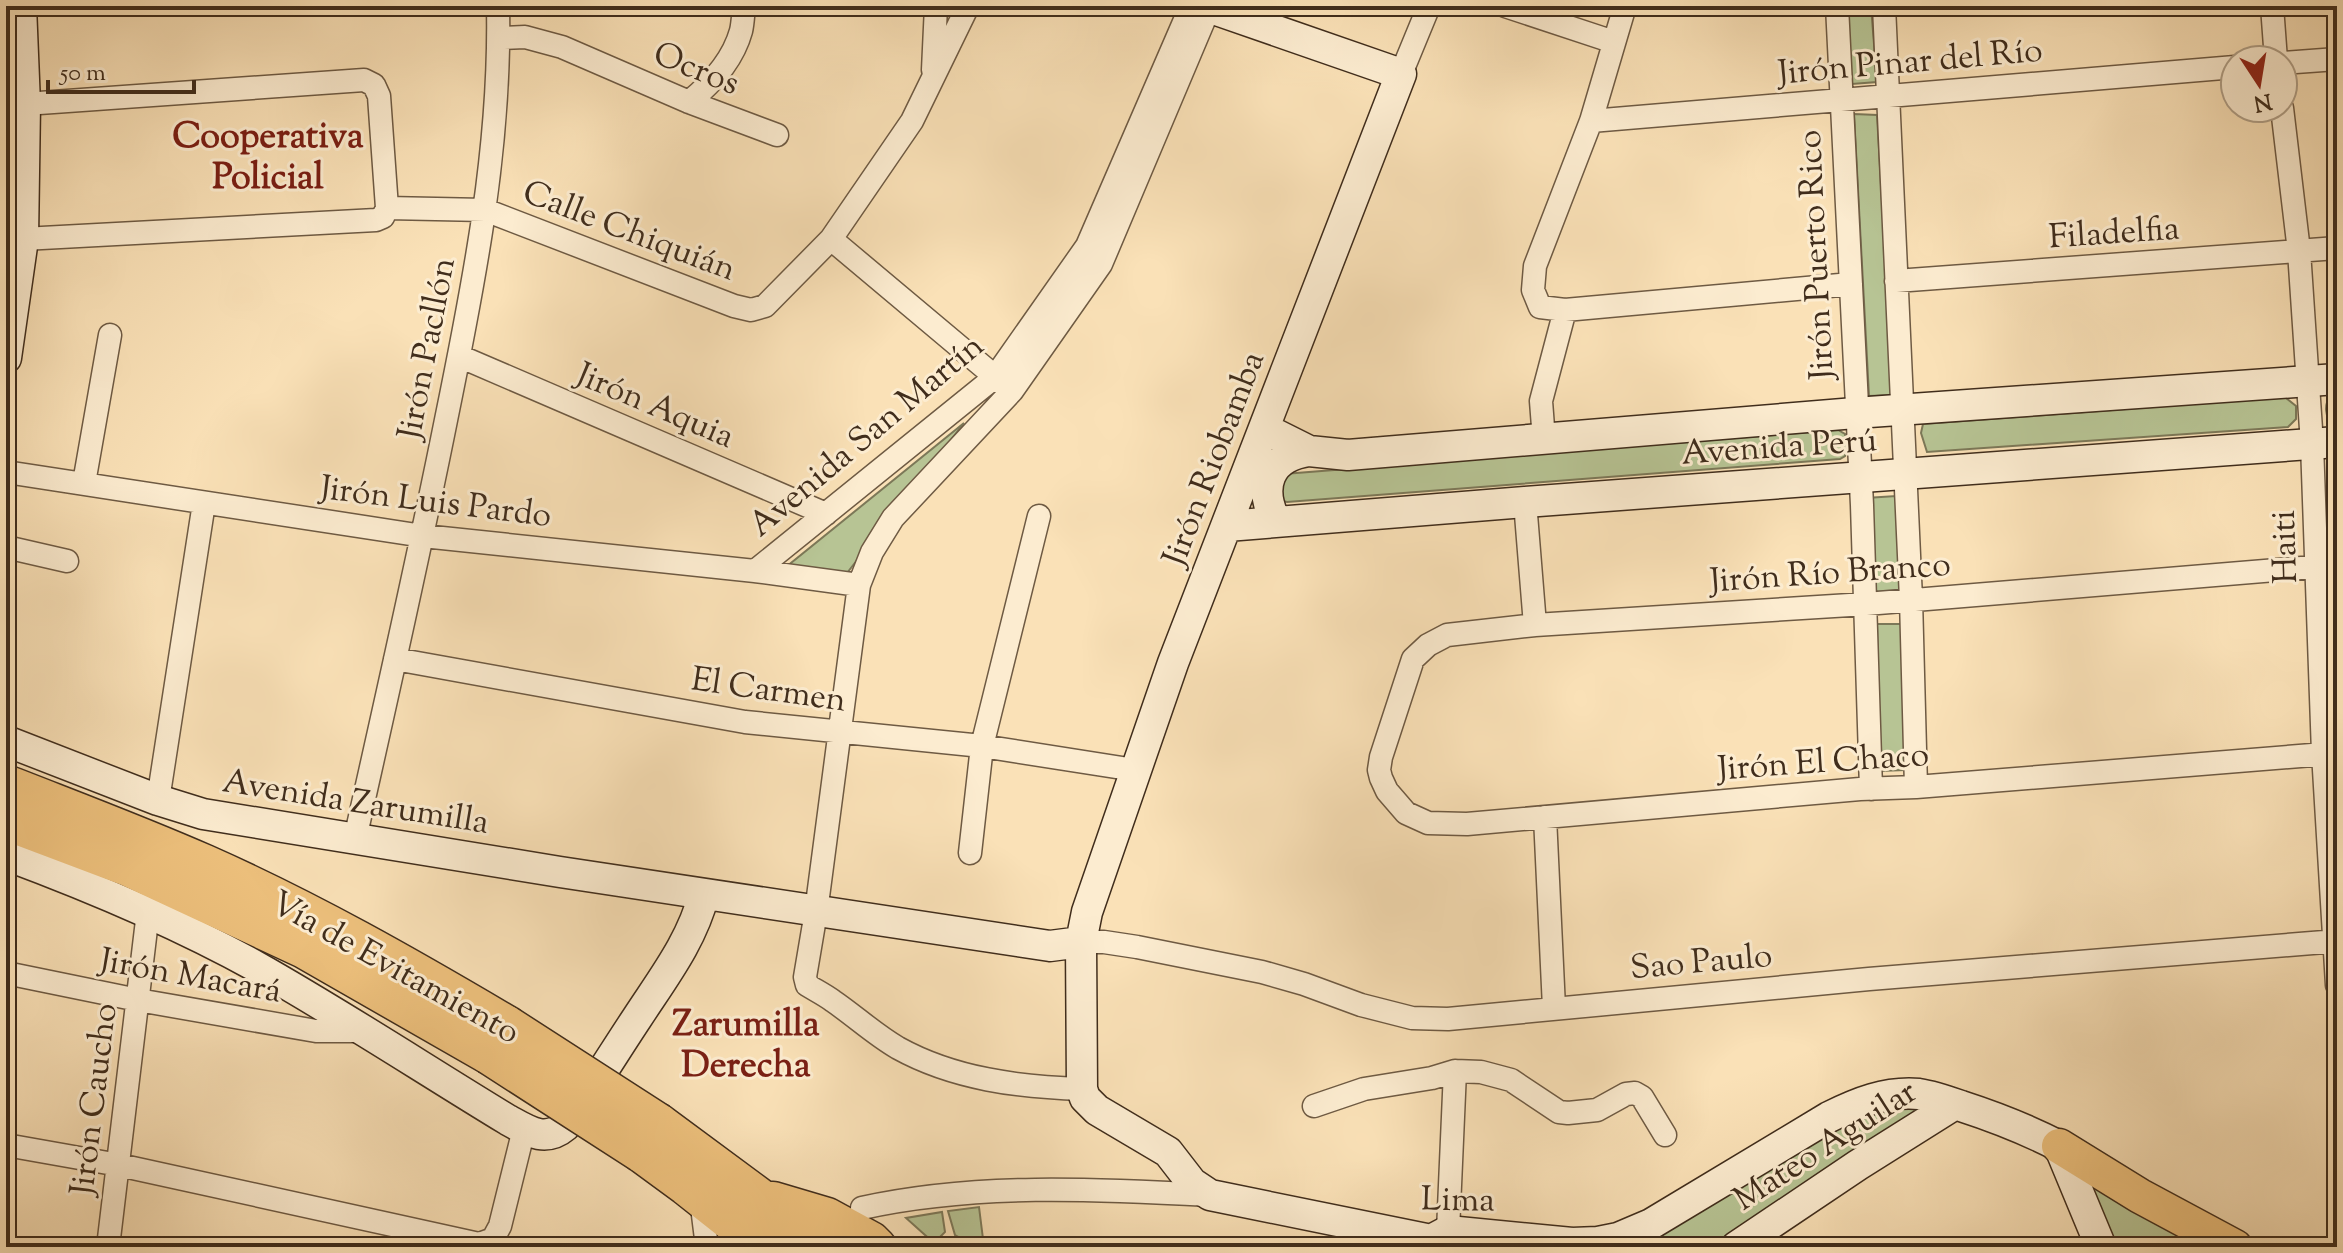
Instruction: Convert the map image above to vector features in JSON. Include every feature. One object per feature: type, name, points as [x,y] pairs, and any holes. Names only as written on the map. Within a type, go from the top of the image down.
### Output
[{"type":"highway","points":[[6,758],[60,822],[6,837]]},
{"type":"highway","name":"Vía de Evitamiento","points":[[6,784],[128,867],[498,1040],[650,1138],[759,1197],[818,1247]]},
{"type":"highway","name":"Vía de Evitamiento","points":[[6,821],[60,822]]},
{"type":"highway","name":"Vía de Evitamiento","points":[[650,1138],[699,1216],[763,1247]]},
{"type":"highway","points":[[759,1197],[827,1217],[877,1247]]},
{"type":"highway","points":[[699,1216],[724,1247]]},
{"type":"main road","points":[[6,358],[12,285],[23,239],[18,119],[21,6]]},
{"type":"main road","points":[[1204,6],[1401,74]]},
{"type":"main road","name":"Jirón Riobamba","points":[[1082,1089],[1081,942],[1087,912],[1173,663],[1401,74]]},
{"type":"main road","name":"Avenida Perú","points":[[1265,429],[1309,451],[1348,455],[1855,413],[2322,380]]},
{"type":"main road","name":"Avenida Perú","points":[[1227,526],[2325,443]]},
{"type":"main road","points":[[1276,522],[1266,493],[1270,476],[1280,462],[1295,453],[1309,451]]},
{"type":"main road","name":"Avenida Zarumilla","points":[[6,741],[158,800],[203,814],[816,912],[1050,946],[1081,942]]},
{"type":"main road","points":[[6,855],[148,912],[256,967],[524,1129],[547,1135],[568,1122],[680,953],[697,919],[704,894]]},
{"type":"main road","points":[[1082,1089],[1085,1098],[1097,1110],[1168,1152],[1192,1183],[1210,1195]]},
{"type":"main road","name":"Lima","points":[[1210,1195],[1437,1241],[1598,1242],[1618,1238],[1651,1224],[1829,1117],[1858,1102],[1884,1096],[1918,1094],[1955,1104],[2009,1123],[2059,1146]]},
{"type":"main road","name":"Mateo Aguilar","points":[[1736,1247],[1955,1104]]},
{"type":"main road","points":[[2059,1146],[2101,1247]]},
{"type":"main road","points":[[2059,1146],[2140,1196],[2235,1247]]},
{"type":"street","name":"Jirón Pacllón","points":[[355,839],[423,536],[485,210],[495,119],[498,6]]},
{"type":"street","points":[[689,102],[710,84],[728,59],[740,32],[744,6]]},
{"type":"street","points":[[933,79],[936,6]]},
{"type":"street","points":[[968,6],[912,121],[831,239],[1003,384]]},
{"type":"street","name":"Avenida San Martín","points":[[1082,1089],[1010,1084],[976,1077],[925,1060],[885,1040],[807,985],[805,977],[859,585],[872,552],[893,518],[1101,264],[1204,6]]},
{"type":"street","name":"Jirón Riobamba","points":[[1401,74],[1429,6]]},
{"type":"street","points":[[1505,6],[1614,42]]},
{"type":"street","points":[[1625,6],[1591,121],[1535,266],[1533,290],[1540,307],[1565,310],[1851,284]]},
{"type":"street","name":"Jirón Puerto Rico","points":[[1837,6],[1866,604],[1871,789]]},
{"type":"street","points":[[1884,6],[1911,599],[1916,787]]},
{"type":"street","points":[[2272,6],[2275,44]]},
{"type":"street","name":"Ocros","points":[[499,38],[525,37],[562,47],[689,102],[777,135]]},
{"type":"street","points":[[2299,62],[2337,59]]},
{"type":"street","name":"Jirón Pinar del Río","points":[[1591,121],[2219,68]]},
{"type":"street","points":[[18,119],[364,80],[374,85],[379,96],[387,208],[383,217],[376,220],[23,239]]},
{"type":"street","name":"Haiti","points":[[2284,124],[2299,251],[2322,380],[2337,985]]},
{"type":"street","name":"Calle Chiquián","points":[[387,208],[485,210],[751,310],[765,306],[831,239]]},
{"type":"street","name":"Filadelfia","points":[[1896,281],[2337,248]]},
{"type":"street","points":[[1544,440],[1541,401],[1565,310]]},
{"type":"street","points":[[84,483],[110,335]]},
{"type":"street","name":"Jirón Aquia","points":[[459,356],[826,514]]},
{"type":"street","name":"Avenida San Martín","points":[[755,571],[826,514],[1003,384]]},
{"type":"street","name":"Jirón Luis Pardo","points":[[6,472],[423,536],[859,585]]},
{"type":"street","points":[[1525,502],[1535,625]]},
{"type":"street","points":[[158,800],[204,503]]},
{"type":"street","points":[[970,853],[982,746],[1039,516]]},
{"type":"street","points":[[6,547],[67,561]]},
{"type":"street","name":"Jirón Río Branco","points":[[1389,733],[1413,659],[1428,645],[1447,635],[1535,625],[1866,604],[2328,566]]},
{"type":"street","name":"El Carmen","points":[[395,659],[745,722],[982,746],[1135,770]]},
{"type":"street","name":"Jirón El Chaco","points":[[1389,733],[1381,757],[1380,774],[1387,791],[1412,817],[1428,823],[1467,824],[2330,753]]},
{"type":"street","points":[[1545,817],[1554,1008]]},
{"type":"street","name":"Jirón Caucho","points":[[108,1247],[148,912]]},
{"type":"street","name":"Sao Paulo","points":[[1081,942],[1137,947],[1262,972],[1361,1005],[1412,1018],[1448,1019],[1869,979],[2336,941]]},
{"type":"street","name":"Jirón Macará","points":[[6,973],[316,1031],[364,1031]]},
{"type":"street","points":[[1314,1106],[1364,1089],[1432,1078],[1455,1071],[1481,1072],[1511,1080],[1559,1112],[1597,1110],[1626,1094],[1635,1093],[1642,1097],[1665,1135]]},
{"type":"street","points":[[1437,1241],[1455,1071]]},
{"type":"street","points":[[6,1145],[119,1165],[479,1244],[493,1239],[500,1226],[524,1129]]},
{"type":"street","name":"Lima","points":[[862,1208],[917,1198],[993,1192],[1103,1191],[1210,1195]]},
{"type":"green space","points":[[1846,6],[1871,6],[1877,82],[1852,84]]},
{"type":"green space","points":[[1854,114],[1877,115],[1893,395],[1869,396]]},
{"type":"green space","points":[[2337,393],[2337,425],[2334,425],[2328,418],[2326,406],[2331,394]]},
{"type":"green space","points":[[2286,398],[2296,406],[2296,419],[2288,427],[1927,452],[1921,433],[1923,424]]},
{"type":"green space","points":[[964,423],[847,573],[786,567]]},
{"type":"green space","points":[[1838,430],[1845,434],[1847,448],[1845,456],[1840,459],[1287,502],[1283,501],[1280,477],[1284,474]]},
{"type":"green space","points":[[1896,496],[1900,591],[1871,592],[1866,498]]},
{"type":"green space","points":[[1877,624],[1902,624],[1905,770],[1880,771]]},
{"type":"green space","points":[[1926,1106],[1725,1247],[1621,1247],[1851,1114]]},
{"type":"green space","points":[[2096,1176],[2217,1247],[2111,1247],[2087,1185]]},
{"type":"green space","points":[[979,1207],[984,1247],[968,1247],[967,1242],[955,1235],[948,1211]]},
{"type":"green space","points":[[942,1212],[945,1232],[934,1243],[906,1218]]},
{"type":"district","name":"Cooperativa Policial","points":[[268,154]]},
{"type":"district","name":"Zarumilla Derecha","points":[[746,1042]]}]
